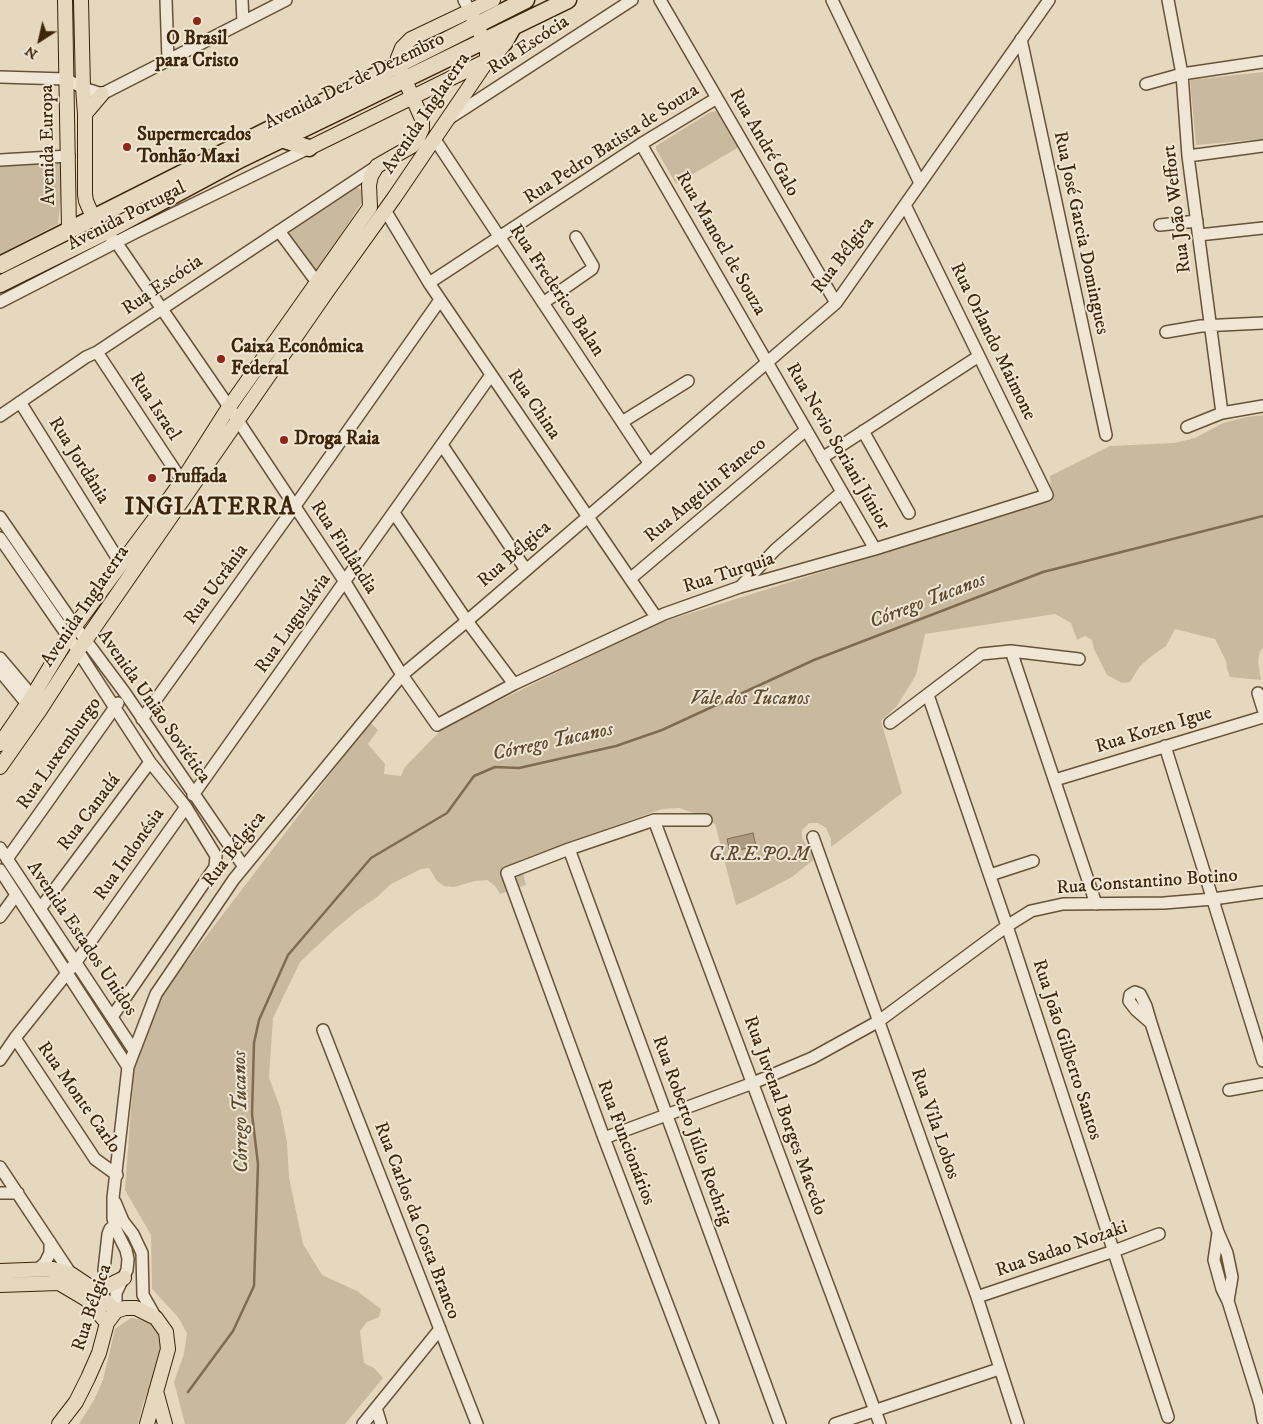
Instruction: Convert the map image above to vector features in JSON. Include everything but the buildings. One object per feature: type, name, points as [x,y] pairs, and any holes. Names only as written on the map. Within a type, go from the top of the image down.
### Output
[{"type":"highway","name":"Avenida Dez de Dezembro","points":[[0,265],[398,64],[471,12],[526,0]]},
{"type":"highway","name":"Avenida Dez de Dezembro","points":[[0,284],[110,237],[241,159],[568,0]]},
{"type":"highway","points":[[487,61],[504,43],[513,27]]},
{"type":"highway","points":[[282,139],[309,148]]},
{"type":"main road","name":"Avenida Europa","points":[[66,0],[69,229]]},
{"type":"main road","name":"Avenida Europa","points":[[81,0],[85,114],[85,194],[93,217]]},
{"type":"main road","points":[[471,12],[493,0]]},
{"type":"main road","name":"Avenida Inglaterra","points":[[0,744],[34,706],[82,646],[229,407],[322,285],[386,210],[487,61],[487,48],[471,12]]},
{"type":"main road","name":"Avenida Portugal","points":[[309,148],[487,61]]},
{"type":"main road","name":"Avenida Inglaterra","points":[[0,767],[72,632],[121,564],[160,522],[237,420],[322,285],[370,207],[369,185],[371,176],[377,166],[412,146],[418,138],[422,130],[422,119],[398,64]]},
{"type":"main road","points":[[85,114],[102,94]]},
{"type":"main road","points":[[422,119],[444,122]]},
{"type":"main road","points":[[370,207],[377,206],[386,210]]},
{"type":"main road","points":[[0,1271],[53,1269],[71,1274],[92,1288],[116,1311],[136,1308],[156,1318]]},
{"type":"main road","points":[[92,1288],[104,1288],[124,1278]]},
{"type":"main road","points":[[0,1285],[59,1284],[86,1299],[107,1323]]},
{"type":"main road","name":"Rua Bélgica","points":[[59,1424],[76,1402],[99,1353],[107,1323],[116,1311]]},
{"type":"main road","name":"Rua Bélgica","points":[[147,1424],[168,1349],[166,1332],[156,1318]]},
{"type":"main road","points":[[156,1389],[165,1424]]},
{"type":"main road","points":[[69,1424],[76,1402]]},
{"type":"street","points":[[166,0],[168,60]]},
{"type":"street","points":[[242,0],[243,22]]},
{"type":"street","points":[[0,77],[66,79],[83,88],[102,94],[286,0]]},
{"type":"street","name":"Rua Escócia","points":[[444,122],[632,0]]},
{"type":"street","name":"Rua André Galo","points":[[660,0],[836,303]]},
{"type":"street","points":[[832,0],[920,183]]},
{"type":"street","name":"Rua Bélgica","points":[[116,1311],[116,1293],[124,1278],[128,1260],[126,1250],[114,1226],[113,1198],[128,1067],[133,1049],[156,994],[244,867],[402,675],[836,303],[1049,0]]},
{"type":"street","name":"Rua João Weffort","points":[[1168,0],[1182,74],[1188,156],[1222,413]]},
{"type":"street","name":"Rua José Garcia Domingues","points":[[1021,38],[1106,435]]},
{"type":"street","points":[[1146,84],[1182,74],[1263,62]]},
{"type":"street","name":"Rua Pedro Batista de Souza","points":[[429,283],[641,144],[717,98]]},
{"type":"street","name":"Rua Frederico Balan","points":[[434,138],[649,463]]},
{"type":"street","name":"Rua Manoel de Souza","points":[[641,144],[768,362]]},
{"type":"street","points":[[1188,156],[1263,146]]},
{"type":"street","name":"Avenida Portugal","points":[[0,302],[110,237],[309,148]]},
{"type":"street","points":[[0,160],[69,156]]},
{"type":"street","name":"Rua Escócia","points":[[0,416],[86,357],[377,166]]},
{"type":"street","points":[[345,186],[369,185]]},
{"type":"street","name":"Rua Orlando Maimone","points":[[905,205],[1047,496]]},
{"type":"street","name":"Rua China","points":[[386,210],[440,300],[656,617]]},
{"type":"street","name":"Avenida Europa","points":[[93,217],[110,237]]},
{"type":"street","points":[[1160,225],[1197,221]]},
{"type":"street","points":[[1199,235],[1263,228]]},
{"type":"street","points":[[279,231],[322,285]]},
{"type":"street","points":[[543,303],[592,269],[593,266],[576,236]]},
{"type":"street","name":"Rua Finlândia","points":[[110,237],[229,407],[345,582],[402,675],[437,726]]},
{"type":"street","name":"Rua Ucrânia","points":[[142,719],[440,300]]},
{"type":"street","points":[[1166,332],[1263,322]]},
{"type":"street","name":"Rua Israel","points":[[96,352],[182,481]]},
{"type":"street","points":[[822,458],[979,356]]},
{"type":"street","name":"Rua Nevio Soriani Júnior","points":[[768,362],[875,549]]},
{"type":"street","name":"Rua Luguslávia","points":[[193,795],[491,375]]},
{"type":"street","points":[[622,422],[688,381]]},
{"type":"street","name":"Rua Jordânia","points":[[20,402],[121,564]]},
{"type":"street","points":[[1187,427],[1222,413],[1263,406]]},
{"type":"street","name":"Rua Angelin Faneco","points":[[630,579],[806,430]]},
{"type":"street","points":[[864,431],[909,513]]},
{"type":"street","points":[[442,445],[526,570]]},
{"type":"street","points":[[740,587],[775,550],[842,492]]},
{"type":"street","name":"Rua Turquia","points":[[437,726],[514,684],[656,617],[740,587],[875,549],[1047,496]]},
{"type":"street","points":[[394,513],[467,621],[514,684]]},
{"type":"street","name":"Avenida União Soviética","points":[[1,520],[72,632]]},
{"type":"street","name":"Avenida União Soviética","points":[[0,538],[82,646],[125,693],[244,867]]},
{"type":"street","name":"Avenida União Soviética","points":[[82,646],[115,707],[150,762],[186,807],[216,856],[215,866],[112,1017]]},
{"type":"street","points":[[890,723],[982,654],[1011,651],[1079,659]]},
{"type":"street","points":[[1011,651],[1096,904]]},
{"type":"street","points":[[0,658],[34,706]]},
{"type":"street","points":[[0,671],[34,706]]},
{"type":"street","name":"Rua Luxemburgo","points":[[8,859],[125,693]]},
{"type":"street","points":[[1258,693],[1263,709]]},
{"type":"street","name":"Rua João Gilberto Santos","points":[[928,695],[1007,926],[1168,1417]]},
{"type":"street","name":"Rua Kozen Igue","points":[[1055,780],[1263,717]]},
{"type":"street","points":[[1165,746],[1263,1060]]},
{"type":"street","name":"Rua Canadá","points":[[40,909],[150,762]]},
{"type":"street","name":"Rua Indonésia","points":[[0,1060],[15,1038],[76,962],[186,807]]},
{"type":"street","points":[[569,849],[654,820],[706,820]]},
{"type":"street","name":"Rua Juvenal Borges Macedo","points":[[654,820],[880,1424]]},
{"type":"street","name":"Rua Vila Lobos","points":[[813,836],[976,1298],[1018,1424]]},
{"type":"street","name":"Avenida Estados Unidos","points":[[0,848],[133,1049]]},
{"type":"street","name":"Rua Funcionários","points":[[569,849],[507,873],[604,1138],[713,1424]]},
{"type":"street","name":"Rua Roberto Júlio Roehrig","points":[[569,849],[780,1424]]},
{"type":"street","points":[[990,875],[1033,861]]},
{"type":"street","name":"Avenida Estados Unidos","points":[[0,870],[128,1067]]},
{"type":"street","name":"Rua Constantino Botino","points":[[604,1138],[753,1083],[812,1058],[879,1021],[1007,926],[1031,912],[1063,904],[1164,904],[1263,892]]},
{"type":"street","points":[[0,917],[16,894]]},
{"type":"street","points":[[1141,1008],[1151,1023],[1218,1232],[1221,1253],[1232,1277],[1228,1301]]},
{"type":"street","name":"Rua Carlos da Costa Branco","points":[[323,1030],[477,1424]]},
{"type":"street","name":"Rua Monte Carlo","points":[[15,1038],[95,1159],[117,1175]]},
{"type":"street","points":[[1229,1090],[1263,1084]]},
{"type":"street","points":[[0,1167],[71,1274]]},
{"type":"street","points":[[0,1194],[18,1193]]},
{"type":"street","name":"Rua Bélgica","points":[[113,1198],[123,1221],[133,1234],[142,1253],[143,1295],[156,1318]]},
{"type":"street","points":[[104,1270],[108,1234],[114,1226]]},
{"type":"street","name":"Rua Sadao Nozaki","points":[[976,1298],[1158,1234]]},
{"type":"street","points":[[37,1270],[45,1263],[50,1253],[50,1242]]},
{"type":"street","points":[[1221,1253],[1214,1260],[1219,1280],[1228,1301],[1262,1406],[1263,1420]]},
{"type":"street","points":[[1219,1280],[1225,1281],[1232,1277]]},
{"type":"street","points":[[363,1424],[440,1329]]},
{"type":"street","points":[[835,1424],[999,1368]]},
{"type":"street","points":[[376,1408],[381,1424]]},
{"type":"green space","points":[[1263,72],[1263,139],[1196,145],[1190,80]]},
{"type":"green space","points":[[715,111],[721,115],[739,147],[676,184],[656,146]]},
{"type":"green space","points":[[65,159],[58,224],[0,254],[0,164]]},
{"type":"green space","points":[[356,187],[362,190],[364,199],[317,271],[286,234]]},
{"type":"green space","name":"Vale dos Tucanos","points":[[1263,415],[1263,648],[1260,651],[1258,661],[1261,680],[1230,677],[1226,661],[1215,639],[1175,629],[1166,646],[1140,666],[1130,682],[1122,683],[1107,675],[1094,649],[1092,640],[1085,636],[1077,640],[1071,623],[1055,614],[925,634],[916,675],[897,706],[881,721],[902,793],[831,847],[831,839],[826,828],[818,823],[809,823],[802,830],[802,838],[817,857],[792,877],[750,899],[736,905],[715,824],[694,813],[679,808],[662,809],[520,860],[526,885],[500,894],[495,886],[487,880],[475,881],[454,887],[444,886],[437,881],[429,868],[421,869],[391,884],[334,930],[300,962],[273,1018],[269,1078],[280,1107],[287,1142],[289,1178],[303,1244],[322,1275],[357,1291],[381,1309],[379,1317],[367,1322],[360,1331],[364,1363],[374,1368],[383,1378],[345,1424],[185,1424],[174,1382],[184,1354],[187,1333],[178,1317],[152,1289],[151,1235],[125,1190],[134,1068],[162,994],[370,722],[378,730],[368,744],[385,764],[384,774],[401,776],[405,767],[443,728],[656,624],[1052,500],[1050,476],[1110,446],[1174,443],[1195,438],[1223,423]]},
{"type":"green space","points":[[131,1318],[151,1321],[165,1337],[156,1375],[143,1403],[138,1424],[79,1424],[94,1400],[103,1380],[115,1329]]},
{"type":"shaded area","points":[[753,833],[756,846],[730,852],[727,839]]},
{"type":"waterway","name":"Córrego Tucanos","points":[[188,1392],[233,1331],[254,1286],[258,1164],[252,1114],[254,1043],[259,1020],[288,955],[371,858],[447,813],[474,776],[495,767],[519,768],[616,746],[662,730],[814,660],[1043,572],[1263,516]]},
{"type":"place","name":"O Brasil para Cristo","points":[[197,21]]},
{"type":"place","name":"Supermercados Tonhão Maxi","points":[[127,147]]},
{"type":"place","name":"Caixa Econômica Federal","points":[[221,359]]},
{"type":"place","name":"Droga Raia","points":[[284,440]]},
{"type":"place","name":"Truffada","points":[[152,478]]},
{"type":"district","name":"INGLATERRA","points":[[210,509]]},
{"type":"park label","name":"G.R.E.PO.M","points":[[759,856]]}]
